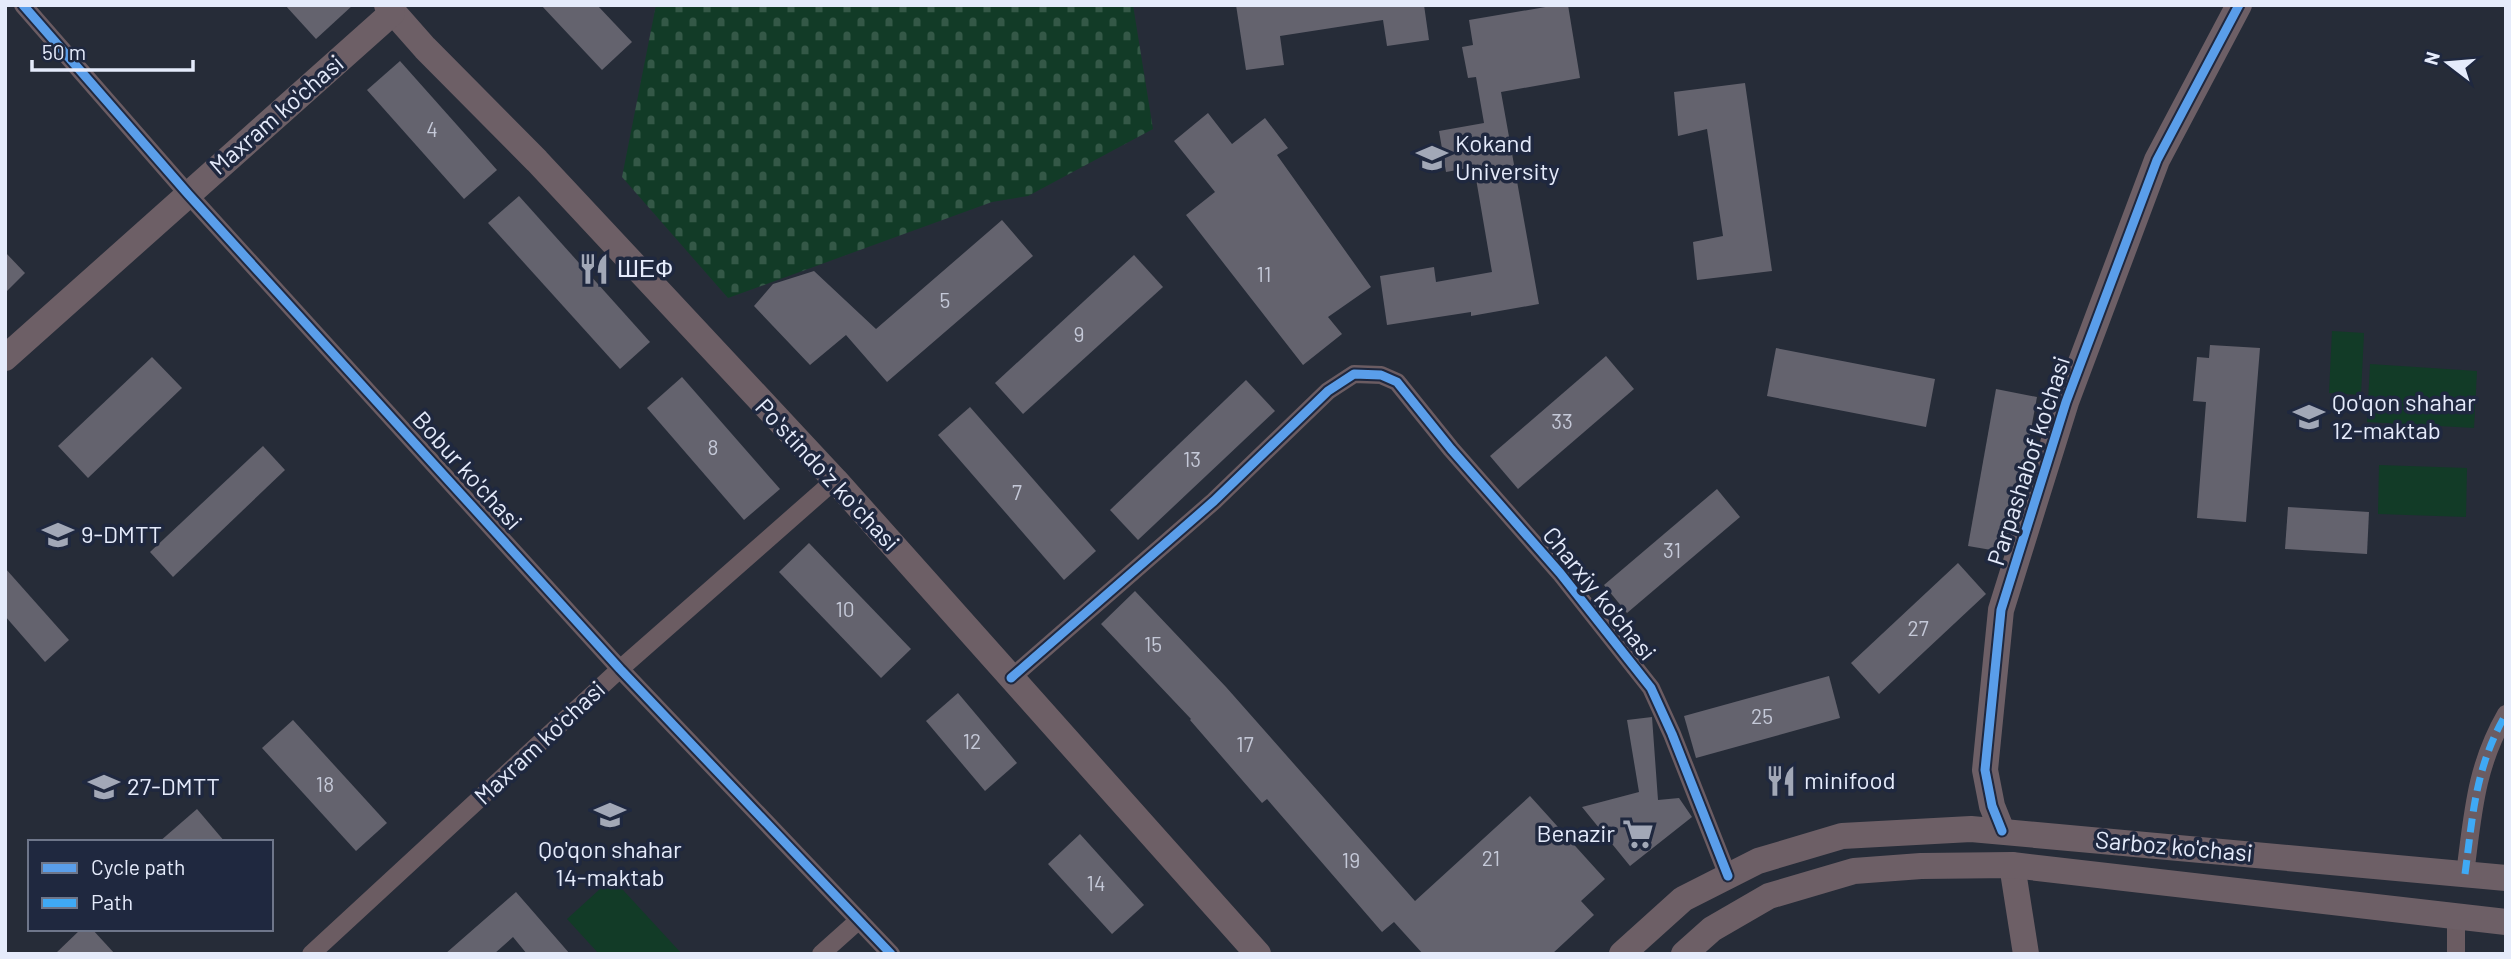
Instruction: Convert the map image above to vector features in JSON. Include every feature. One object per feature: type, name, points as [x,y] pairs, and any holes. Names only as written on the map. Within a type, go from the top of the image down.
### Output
[{"type":"main road","name":"Parpashabof ko'chasi","points":[[2002,831],[1992,806],[1985,770],[2001,610],[2066,402],[2157,160],[2239,5]]},
{"type":"main road","name":"Maxram ko'chasi","points":[[5,358],[389,9]]},
{"type":"main road","name":"Poʻstindoʻz koʻchasi","points":[[389,9],[537,161],[835,480],[1258,954]]},
{"type":"main road","name":"Sarboz ko'chasi","points":[[1622,954],[1683,899],[1758,861],[1842,836],[1931,829],[2002,831],[2506,878]]},
{"type":"main road","name":"Sarboz ko'chasi","points":[[1684,954],[1712,929],[1769,897],[1854,871],[1921,866],[2011,865],[2506,922]]},
{"type":"main road","points":[[2011,865],[2026,954]]},
{"type":"street","name":"Bobur ko'chasi","points":[[23,5],[188,194],[620,669],[891,954]]},
{"type":"street","name":"Charxiy ko'chasi","points":[[1011,678],[1214,501],[1328,391],[1354,374],[1381,375],[1397,382],[1451,449],[1560,573],[1651,688],[1728,876]]},
{"type":"street","name":"Maxram ko'chasi","points":[[311,954],[620,669],[835,480]]},
{"type":"street","points":[[2465,874],[2477,783],[2493,736],[2506,714]]},
{"type":"street","points":[[2456,917],[2456,954]]},
{"type":"street","points":[[821,954],[859,920]]},
{"type":"green space","points":[[656,5],[1133,5],[1153,129],[1028,196],[992,202],[728,298],[622,177]]},
{"type":"green space","points":[[2332,331],[2364,333],[2361,395],[2329,393]]},
{"type":"green space","points":[[2370,364],[2477,371],[2474,428],[2367,422]]},
{"type":"green space","points":[[2379,465],[2467,468],[2466,517],[2378,514]]},
{"type":"green space","points":[[612,878],[682,954],[599,954],[567,919]]},
{"type":"building","points":[[285,5],[353,5],[316,39]]},
{"type":"building","points":[[541,5],[597,5],[632,42],[602,70]]},
{"type":"building","points":[[1236,5],[1424,5],[1429,40],[1387,46],[1383,20],[1280,36],[1284,65],[1246,70]]},
{"type":"building","points":[[1568,5],[1580,78],[1501,92],[1539,304],[1471,316],[1471,312],[1387,325],[1380,276],[1434,267],[1436,282],[1492,272],[1474,167],[1446,172],[1439,131],[1484,123],[1476,77],[1468,78],[1462,47],[1473,45],[1469,20]]},
{"type":"building","points":[[400,61],[497,170],[464,199],[367,90]]},
{"type":"building","points":[[1745,83],[1772,271],[1697,280],[1693,242],[1723,236],[1707,129],[1678,136],[1674,92]]},
{"type":"building","points":[[1208,113],[1232,144],[1265,118],[1288,148],[1277,155],[1371,287],[1328,317],[1342,334],[1303,365],[1186,215],[1215,192],[1174,141]]},
{"type":"building","points":[[519,196],[650,342],[620,369],[488,223]]},
{"type":"building","points":[[1002,220],[1033,256],[887,382],[846,335],[810,365],[754,306],[773,284],[814,271],[876,329]]},
{"type":"building","points":[[5,252],[25,273],[5,293]]},
{"type":"building","points":[[1134,255],[1163,287],[1023,414],[995,383]]},
{"type":"building","points":[[2210,345],[2260,348],[2246,522],[2197,518],[2206,402],[2193,401],[2197,357],[2209,358]]},
{"type":"building","points":[[1776,348],[1935,379],[1926,427],[1767,396]]},
{"type":"building","points":[[1606,356],[1634,389],[1518,489],[1490,456]]},
{"type":"building","points":[[152,357],[182,388],[88,478],[58,446]]},
{"type":"building","points":[[682,377],[780,489],[744,520],[647,408]]},
{"type":"building","points":[[1246,380],[1275,411],[1138,540],[1110,510]]},
{"type":"building","points":[[1996,389],[2037,397],[2017,506],[2003,552],[1968,546]]},
{"type":"building","points":[[970,407],[1096,551],[1064,580],[938,435]]},
{"type":"building","points":[[263,446],[285,470],[173,577],[150,552]]},
{"type":"building","points":[[1717,489],[1740,517],[1627,613],[1604,585]]},
{"type":"building","points":[[2288,507],[2369,512],[2367,554],[2285,549]]},
{"type":"building","points":[[809,543],[911,649],[881,678],[779,572]]},
{"type":"building","points":[[1958,563],[1986,594],[1879,694],[1851,663]]},
{"type":"building","points":[[5,568],[69,640],[45,662],[5,616]]},
{"type":"building","points":[[1135,591],[1226,687],[1415,901],[1530,796],[1605,879],[1581,901],[1594,915],[1552,954],[1423,954],[1394,922],[1382,932],[1267,799],[1262,803],[1191,719],[1101,624]]},
{"type":"building","points":[[1829,676],[1840,718],[1696,758],[1684,716]]},
{"type":"building","points":[[958,693],[1017,763],[985,791],[926,721]]},
{"type":"building","points":[[1652,717],[1658,800],[1679,798],[1692,817],[1630,866],[1582,807],[1639,792],[1627,720]]},
{"type":"building","points":[[293,720],[387,823],[356,851],[262,748]]},
{"type":"building","points":[[197,809],[223,840],[161,840]]},
{"type":"building","points":[[1080,834],[1144,905],[1112,934],[1048,864]]},
{"type":"building","points":[[516,892],[570,954],[527,954],[513,937],[494,954],[445,954]]},
{"type":"building","points":[[79,931],[94,931],[115,954],[55,954]]},
{"type":"marked path","points":[[2465,874],[2477,792],[2488,753],[2506,714]]},
{"type":"cycle path","points":[[23,5],[188,194],[620,669],[891,954]]},
{"type":"cycle path","points":[[2002,831],[1992,806],[1985,770],[2001,610],[2066,402],[2157,160],[2239,5]]},
{"type":"cycle path","points":[[1011,678],[1214,501],[1328,391],[1354,374],[1381,375],[1397,382],[1451,449],[1560,573],[1651,688],[1728,876]]},
{"type":"place","name":"Kokand University","points":[[1432,158]]},
{"type":"place","name":"ШЕФ","points":[[594,269]]},
{"type":"place","name":"Qo'qon shahar 12-maktab","points":[[2309,417]]},
{"type":"place","name":"9-DMTT","points":[[58,535]]},
{"type":"place","name":"minifood","points":[[1781,781]]},
{"type":"place","name":"27-DMTT","points":[[104,787]]},
{"type":"place","name":"Qo'qon shahar 14-maktab","points":[[610,815]]},
{"type":"place","name":"Benazir","points":[[1638,834]]}]
